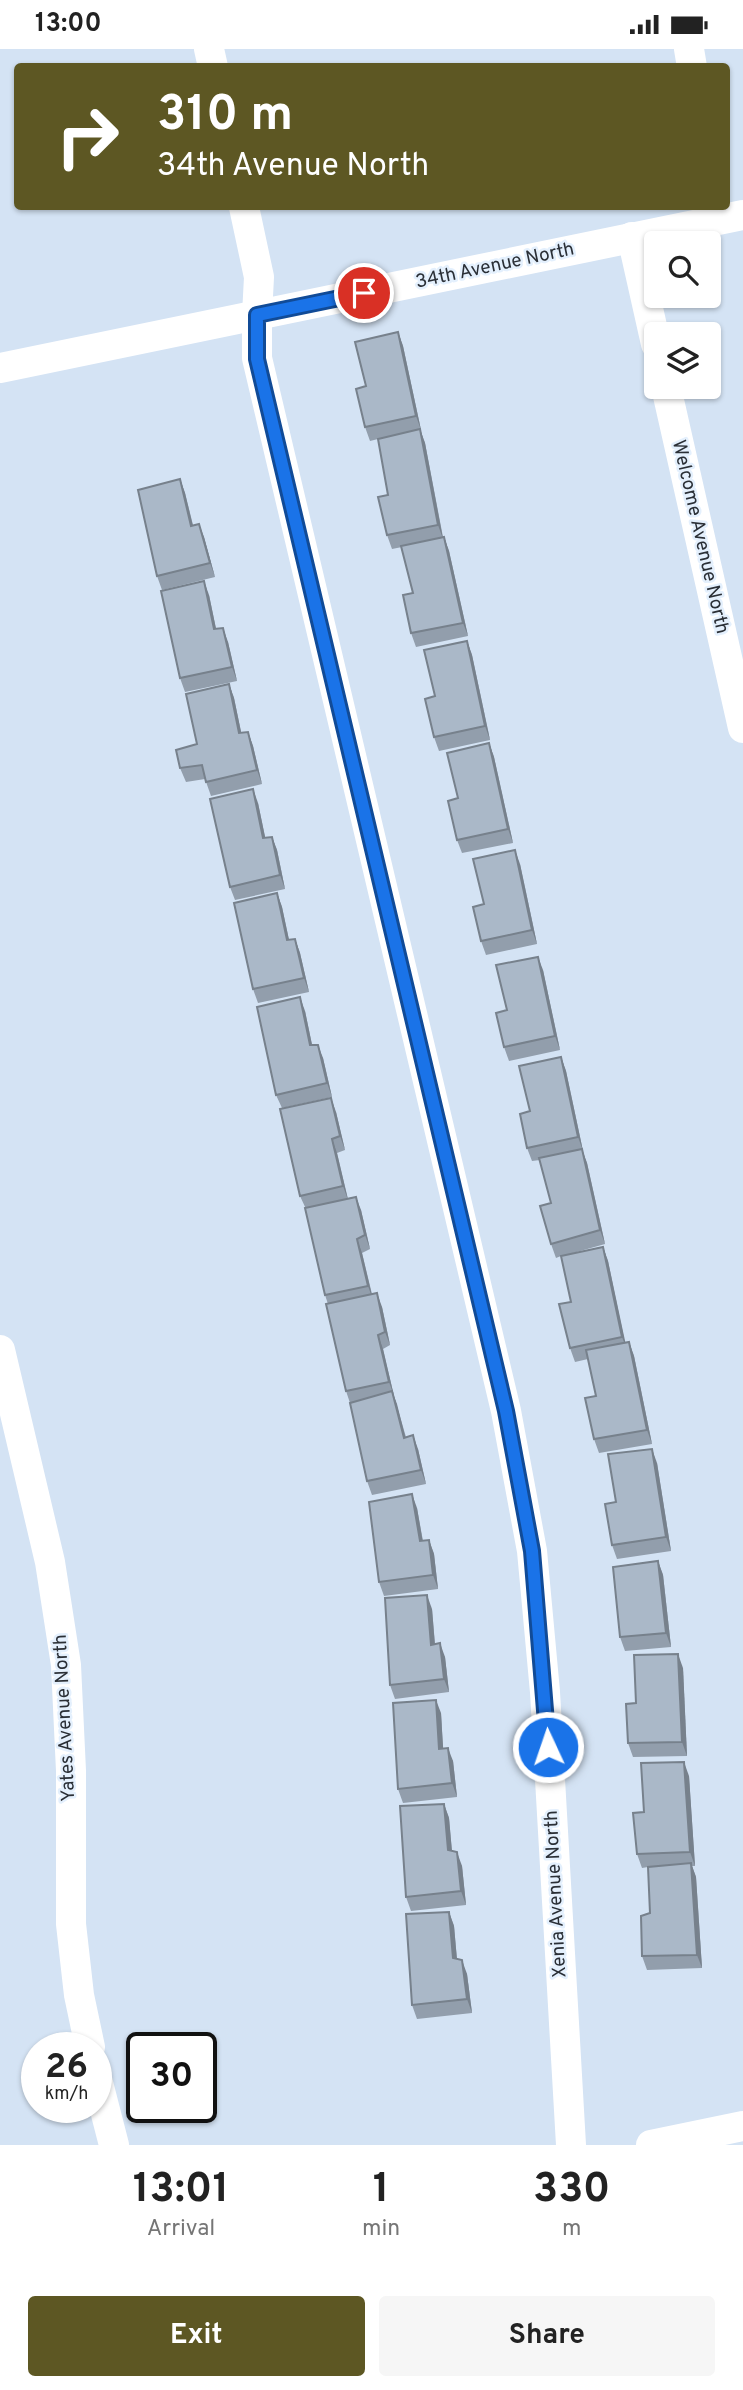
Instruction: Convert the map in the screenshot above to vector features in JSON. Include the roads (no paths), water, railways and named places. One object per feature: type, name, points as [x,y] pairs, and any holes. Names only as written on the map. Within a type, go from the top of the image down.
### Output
[{"type":"street","name":"Xenia Avenue North","points":[[245,210],[260,277],[257,359],[506,1411],[532,1551],[545,1692],[571,2145]]},
{"type":"street","name":"34th Avenue North","points":[[0,368],[632,237],[729,214]]},
{"type":"street","points":[[632,237],[651,322]]},
{"type":"street","name":"Welcome Avenue North","points":[[669,399],[743,727]]},
{"type":"street","name":"Yates Avenue North","points":[[0,1350],[50,1562],[66,1665],[71,1771],[71,1924],[79,1995],[87,2032]]},
{"type":"street","points":[[108,2123],[114,2145]]},
{"type":"street","points":[[651,2145],[743,2126]]}]
